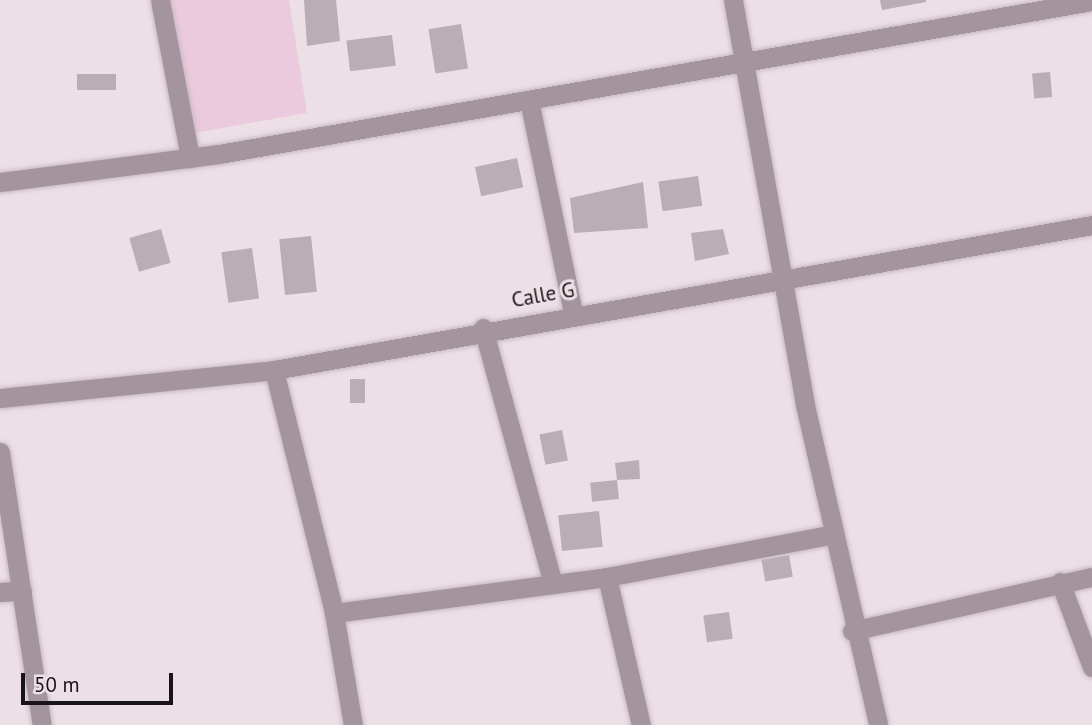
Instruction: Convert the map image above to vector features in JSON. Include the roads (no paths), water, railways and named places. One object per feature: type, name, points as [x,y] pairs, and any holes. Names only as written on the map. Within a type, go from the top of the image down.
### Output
[{"type":"street","points":[[160,0],[190,158]]},
{"type":"street","points":[[733,0],[747,63],[781,277],[852,631],[878,725]]},
{"type":"street","points":[[0,182],[190,158],[1092,1]]},
{"type":"street","points":[[529,100],[573,313]]},
{"type":"street","name":"Calle G","points":[[0,398],[274,370],[484,328],[1092,225]]},
{"type":"street","points":[[484,328],[553,584]]},
{"type":"street","points":[[274,370],[334,612],[354,725]]},
{"type":"street","points":[[0,452],[42,725]]},
{"type":"street","points":[[334,612],[607,577],[834,534]]},
{"type":"street","points":[[607,577],[641,725]]},
{"type":"street","points":[[852,631],[1060,582],[1092,577]]},
{"type":"street","points":[[1060,582],[1092,667]]},
{"type":"street","points":[[0,592],[22,591]]}]
